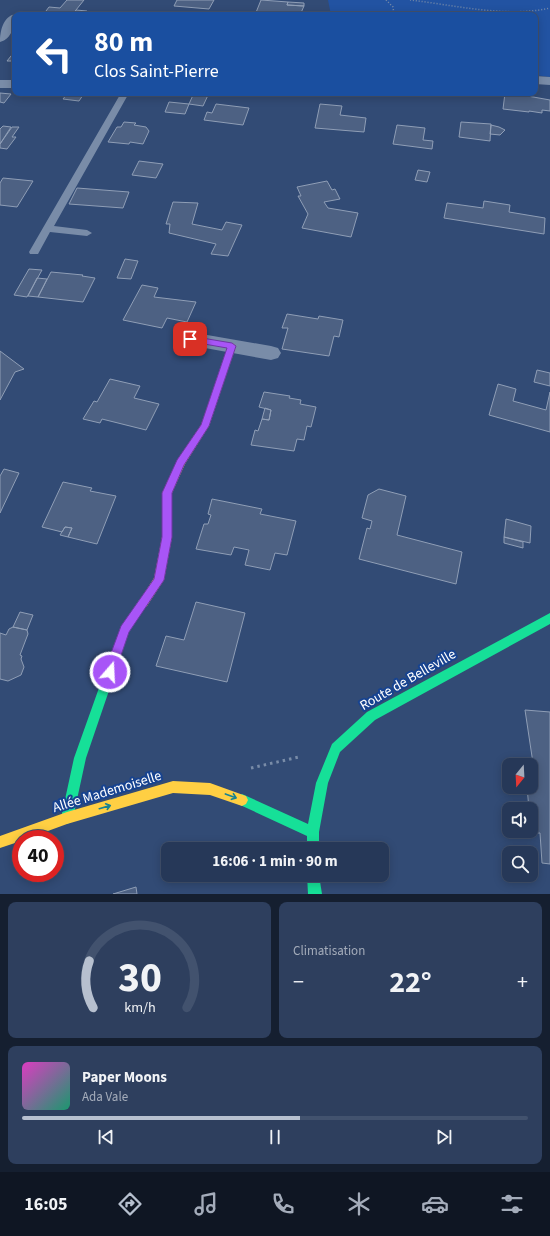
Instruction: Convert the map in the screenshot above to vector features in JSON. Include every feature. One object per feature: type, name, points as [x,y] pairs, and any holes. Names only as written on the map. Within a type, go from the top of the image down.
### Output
[{"type":"street","points":[[0,38],[12,22]]},
{"type":"street","points":[[538,80],[550,81]]},
{"type":"street","points":[[0,84],[12,84]]},
{"type":"street","points":[[190,339],[271,353]]},
{"type":"street","points":[[67,818],[80,758],[125,629],[159,580],[167,537],[167,493],[181,462],[205,426],[232,346]]},
{"type":"street","name":"Route de Belleville","points":[[313,842],[313,832],[322,783],[336,748],[371,716],[550,618]]},
{"type":"street","name":"Allée Mademoiselle","points":[[0,842],[67,818],[173,787],[210,789],[248,802],[313,832]]},
{"type":"street","points":[[314,882],[315,894]]},
{"type":"lane","points":[[34,252],[123,96]]},
{"type":"lane","points":[[48,229],[87,233]]},
{"type":"path","points":[[386,0],[393,7],[394,12]]},
{"type":"path","points":[[410,0],[508,12],[537,12],[550,8]]},
{"type":"path","points":[[243,770],[336,748]]},
{"type":"shaded area","points":[[328,0],[550,0],[550,77],[538,75],[538,12],[330,12]]},
{"type":"building","points":[[67,0],[84,0],[74,12],[45,12],[49,7],[60,8]]},
{"type":"building","points":[[177,0],[214,0],[209,9],[174,6]]},
{"type":"building","points":[[261,0],[288,2],[287,5],[304,6],[301,12],[256,12]]},
{"type":"building","points":[[288,2],[304,3],[304,6],[287,5]]},
{"type":"building","points":[[76,10],[87,11],[86,12],[74,12]]},
{"type":"building","points":[[12,55],[12,61],[7,61]]},
{"type":"building","points":[[0,93],[11,94],[4,103],[0,102]]},
{"type":"building","points":[[65,96],[82,96],[79,101],[63,99]]},
{"type":"building","points":[[193,96],[208,96],[203,106],[189,104]]},
{"type":"building","points":[[505,96],[528,96],[550,100],[550,111],[542,110],[542,113],[503,109]]},
{"type":"building","points":[[169,102],[189,104],[185,114],[165,112]]},
{"type":"building","points":[[216,104],[249,108],[243,125],[204,120],[207,112],[212,113]]},
{"type":"building","points":[[320,104],[342,106],[340,115],[366,118],[364,132],[315,128]]},
{"type":"building","points":[[124,122],[136,123],[134,125],[146,127],[149,131],[143,144],[130,142],[129,144],[108,142],[117,127],[121,127]]},
{"type":"building","points":[[461,122],[491,124],[490,141],[459,137]]},
{"type":"building","points":[[397,125],[425,128],[423,140],[433,141],[432,149],[393,144]]},
{"type":"building","points":[[491,125],[505,130],[500,135],[490,134]]},
{"type":"building","points":[[3,126],[11,127],[0,144],[0,129]]},
{"type":"building","points":[[12,127],[19,127],[12,137],[16,137],[7,149],[0,148],[0,144]]},
{"type":"building","points":[[139,161],[163,164],[156,178],[132,175]]},
{"type":"building","points":[[418,170],[430,172],[427,182],[415,180]]},
{"type":"building","points":[[3,178],[33,181],[17,207],[0,205],[0,183]]},
{"type":"building","points":[[327,181],[332,190],[335,189],[340,199],[324,202],[328,208],[358,213],[351,237],[302,228],[308,214],[298,196],[301,196],[297,187]]},
{"type":"building","points":[[77,188],[129,192],[123,208],[69,204]]},
{"type":"building","points":[[484,201],[510,205],[509,212],[545,218],[544,234],[444,218],[447,203],[483,208]]},
{"type":"building","points":[[173,202],[198,203],[192,224],[222,230],[226,222],[242,225],[228,256],[211,254],[216,244],[169,233],[170,224],[166,224]]},
{"type":"building","points":[[125,259],[138,261],[131,279],[117,278]]},
{"type":"building","points":[[29,269],[42,270],[27,297],[14,295]]},
{"type":"building","points":[[51,272],[83,275],[82,276],[95,278],[83,302],[38,297]]},
{"type":"building","points":[[37,278],[47,279],[38,297],[28,296]]},
{"type":"building","points":[[142,285],[158,288],[154,297],[196,302],[187,322],[167,318],[162,328],[123,320]]},
{"type":"building","points":[[287,314],[318,319],[319,316],[343,320],[339,337],[334,336],[329,356],[282,349],[288,328],[282,328]]},
{"type":"building","points":[[0,351],[24,369],[15,372],[0,400]]},
{"type":"building","points":[[537,370],[550,373],[550,386],[534,382]]},
{"type":"building","points":[[110,379],[140,386],[134,398],[159,404],[146,430],[102,419],[100,423],[83,419],[94,401],[97,402]]},
{"type":"building","points":[[498,384],[516,389],[513,401],[546,410],[550,392],[550,432],[489,415]]},
{"type":"building","points":[[264,392],[290,396],[289,398],[301,400],[300,404],[316,407],[311,427],[307,426],[304,440],[297,439],[294,451],[251,445],[255,430],[258,431],[262,419],[269,420],[271,410],[259,407]]},
{"type":"building","points":[[265,408],[271,410],[269,420],[262,419]]},
{"type":"building","points":[[4,469],[19,473],[0,513],[0,476]]},
{"type":"building","points":[[63,482],[92,488],[90,491],[116,496],[97,544],[68,537],[72,528],[65,527],[62,532],[42,527]]},
{"type":"building","points":[[379,489],[406,496],[397,535],[462,552],[456,584],[359,559],[367,528],[370,529],[372,521],[362,518],[368,495]]},
{"type":"building","points":[[212,499],[262,509],[260,514],[296,521],[287,555],[275,553],[270,570],[245,565],[249,550],[234,547],[231,555],[196,549],[204,524],[208,524],[211,515],[208,514]]},
{"type":"building","points":[[506,519],[531,526],[530,543],[504,537]]},
{"type":"building","points":[[65,527],[72,528],[68,537],[60,535]]},
{"type":"building","points":[[504,537],[523,542],[523,548],[504,543]]},
{"type":"building","points":[[196,602],[245,613],[227,682],[156,666],[166,636],[184,640]]},
{"type":"building","points":[[20,612],[33,615],[27,630],[13,627]]},
{"type":"building","points":[[13,627],[27,630],[28,634],[20,655],[22,656],[21,659],[24,667],[21,675],[8,681],[0,679],[0,633],[6,635],[9,629]]},
{"type":"building","points":[[525,710],[550,712],[550,864],[542,863],[540,833],[538,833],[538,802],[528,802],[528,794],[538,794],[538,758],[532,758]]},
{"type":"building","points":[[136,887],[137,894],[113,894]]},
{"type":"traffic: fast","points":[[67,818],[80,758],[125,629],[143,603]]},
{"type":"traffic: fast","points":[[313,842],[313,832],[322,783],[336,748],[371,716],[550,618]]},
{"type":"traffic: fast","points":[[242,800],[313,832]]},
{"type":"traffic: fast","points":[[314,882],[315,894]]},
{"type":"traffic: slow","points":[[143,603],[159,580],[167,537],[167,493],[181,462],[205,426],[232,346]]},
{"type":"traffic: slow","points":[[0,842],[67,818],[173,787],[210,789],[242,800]]},
{"type":"route","points":[[110,672],[125,629],[159,580],[167,537],[167,493],[181,462],[205,426],[232,346],[190,339]]}]
